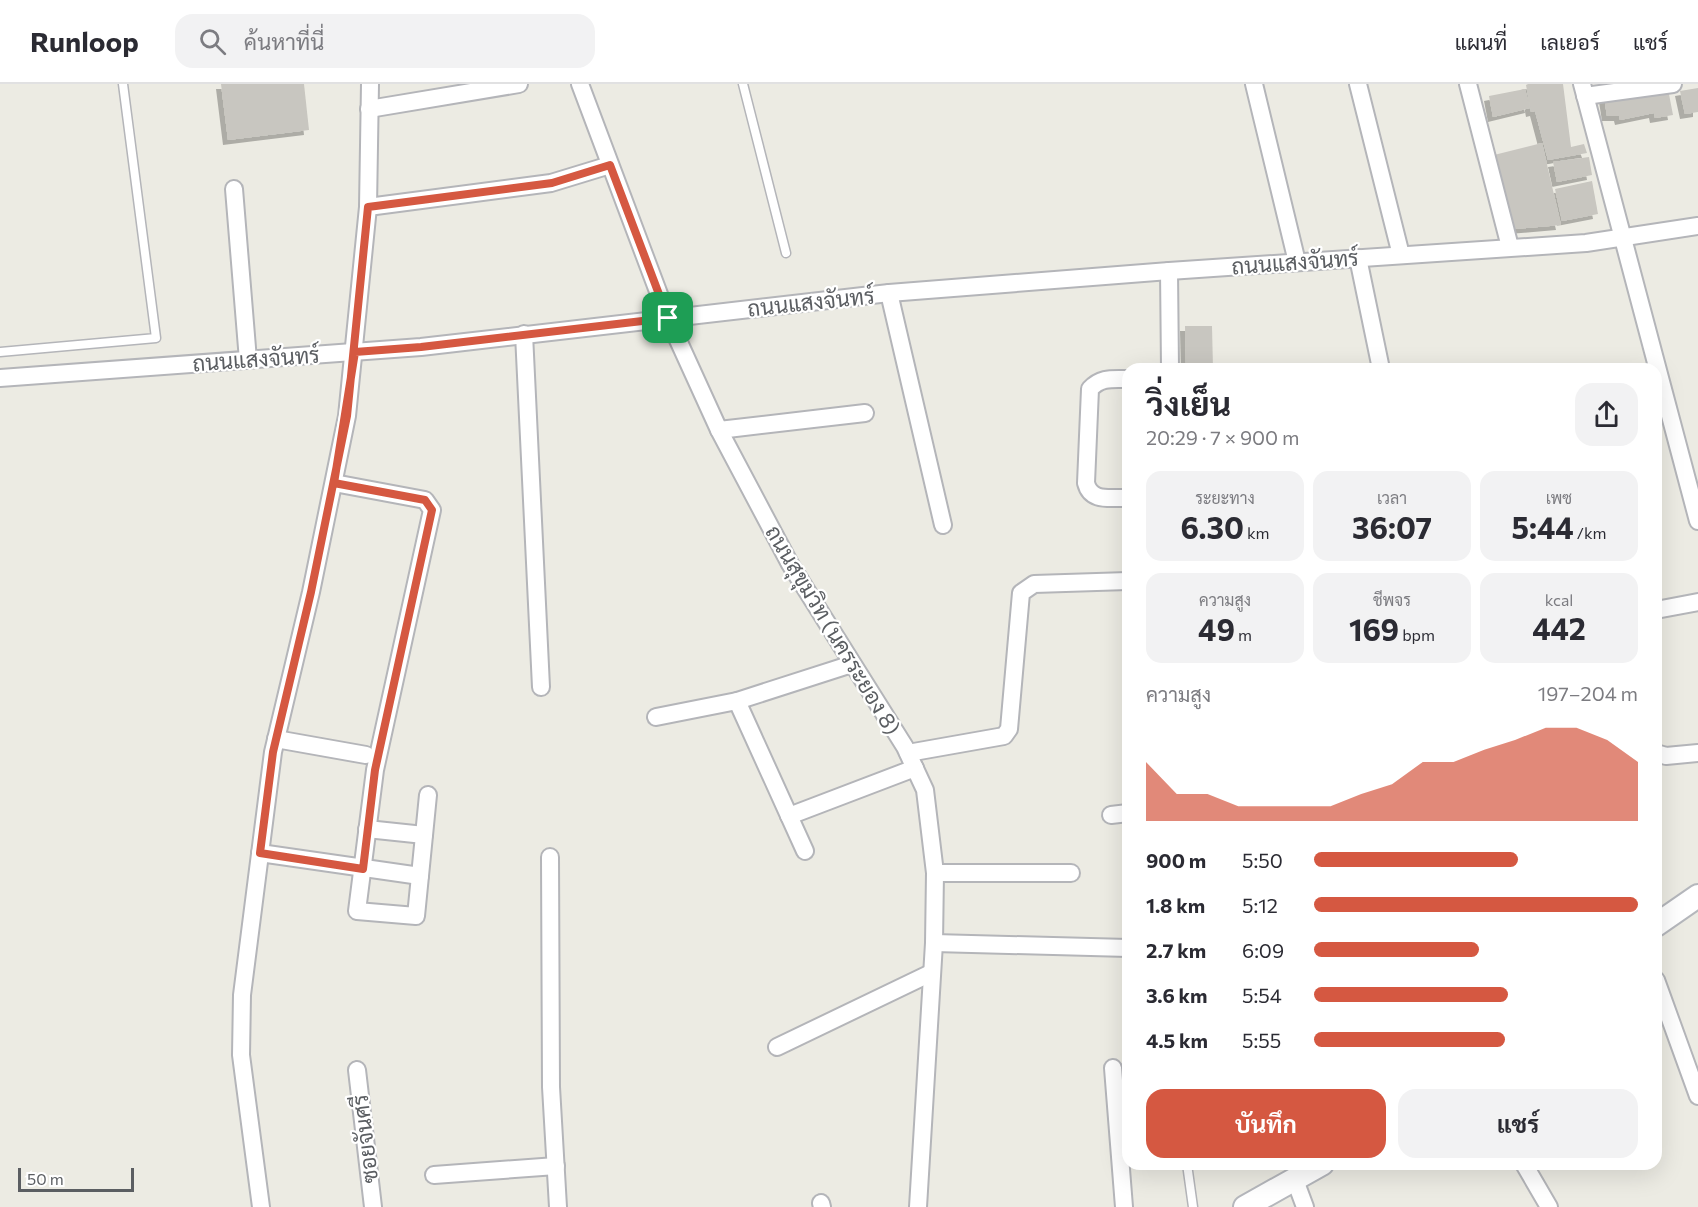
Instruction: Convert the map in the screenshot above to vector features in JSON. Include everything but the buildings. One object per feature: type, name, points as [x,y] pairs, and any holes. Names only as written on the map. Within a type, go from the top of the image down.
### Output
[{"type":"street","points":[[261,1207],[241,1056],[240,1026],[276,739],[334,483],[355,352],[368,207],[370,84]]},
{"type":"street","points":[[369,109],[519,84]]},
{"type":"street","name":"ถนนสุขุมวิท (นครระยอง 8)","points":[[580,84],[668,318],[719,430],[790,564],[912,761],[925,790],[936,873],[918,1207]]},
{"type":"street","points":[[1254,84],[1297,262]]},
{"type":"street","points":[[1358,84],[1401,255]]},
{"type":"street","points":[[1468,84],[1510,247]]},
{"type":"street","points":[[1656,363],[1583,90],[1673,84]]},
{"type":"street","points":[[368,207],[552,183],[610,165]]},
{"type":"street","points":[[234,189],[248,360]]},
{"type":"street","name":"ถนนแสงจันทร์","points":[[0,378],[355,352],[889,293],[1169,271],[1586,243],[1698,226]]},
{"type":"street","points":[[1358,258],[1380,363]]},
{"type":"street","points":[[1169,271],[1170,363]]},
{"type":"street","points":[[889,293],[943,525]]},
{"type":"street","points":[[524,334],[541,687]]},
{"type":"street","points":[[1122,379],[1105,379],[1096,382],[1090,389],[1086,483],[1088,492],[1095,497],[1122,498]]},
{"type":"street","points":[[1662,387],[1698,521]]},
{"type":"street","points":[[719,430],[865,413]]},
{"type":"street","points":[[1662,428],[1672,425]]},
{"type":"street","points":[[334,483],[425,500],[432,510],[377,759],[357,911],[416,916],[428,795]]},
{"type":"street","points":[[789,816],[912,761],[1004,736],[1009,729],[1021,593],[1026,587],[1034,584],[1122,581]]},
{"type":"street","points":[[1662,609],[1698,602]]},
{"type":"street","points":[[656,717],[737,701],[852,664]]},
{"type":"street","points":[[737,701],[805,851]]},
{"type":"street","points":[[276,739],[366,755]]},
{"type":"street","points":[[1662,755],[1698,753]]},
{"type":"street","points":[[367,829],[424,835]]},
{"type":"street","points":[[260,853],[420,876]]},
{"type":"street","points":[[550,857],[551,1088],[558,1207]]},
{"type":"street","points":[[936,873],[1071,873]]},
{"type":"street","points":[[1662,921],[1698,896]]},
{"type":"street","points":[[934,943],[1122,948]]},
{"type":"street","points":[[777,1047],[931,973]]},
{"type":"street","points":[[1662,997],[1698,1096]]},
{"type":"street","points":[[1113,1068],[1124,1207]]},
{"type":"street","name":"ซอยจันศรี","points":[[357,1070],[372,1207]]},
{"type":"street","points":[[434,1175],[556,1166]]},
{"type":"street","points":[[1245,1207],[1312,1170]]},
{"type":"street","points":[[1527,1170],[1549,1207]]},
{"type":"street","points":[[1295,1180],[1305,1207]]},
{"type":"lane","points":[[0,352],[156,338],[123,84]]},
{"type":"lane","points":[[743,84],[786,253]]},
{"type":"lane","points":[[1188,1170],[1193,1207]]},
{"type":"route","points":[[668,318],[421,347],[355,352],[347,416],[334,483],[425,500],[430,503],[432,510],[375,770],[363,869],[260,853],[273,752],[311,592],[347,416],[368,207],[552,183],[610,165],[668,318]]}]
